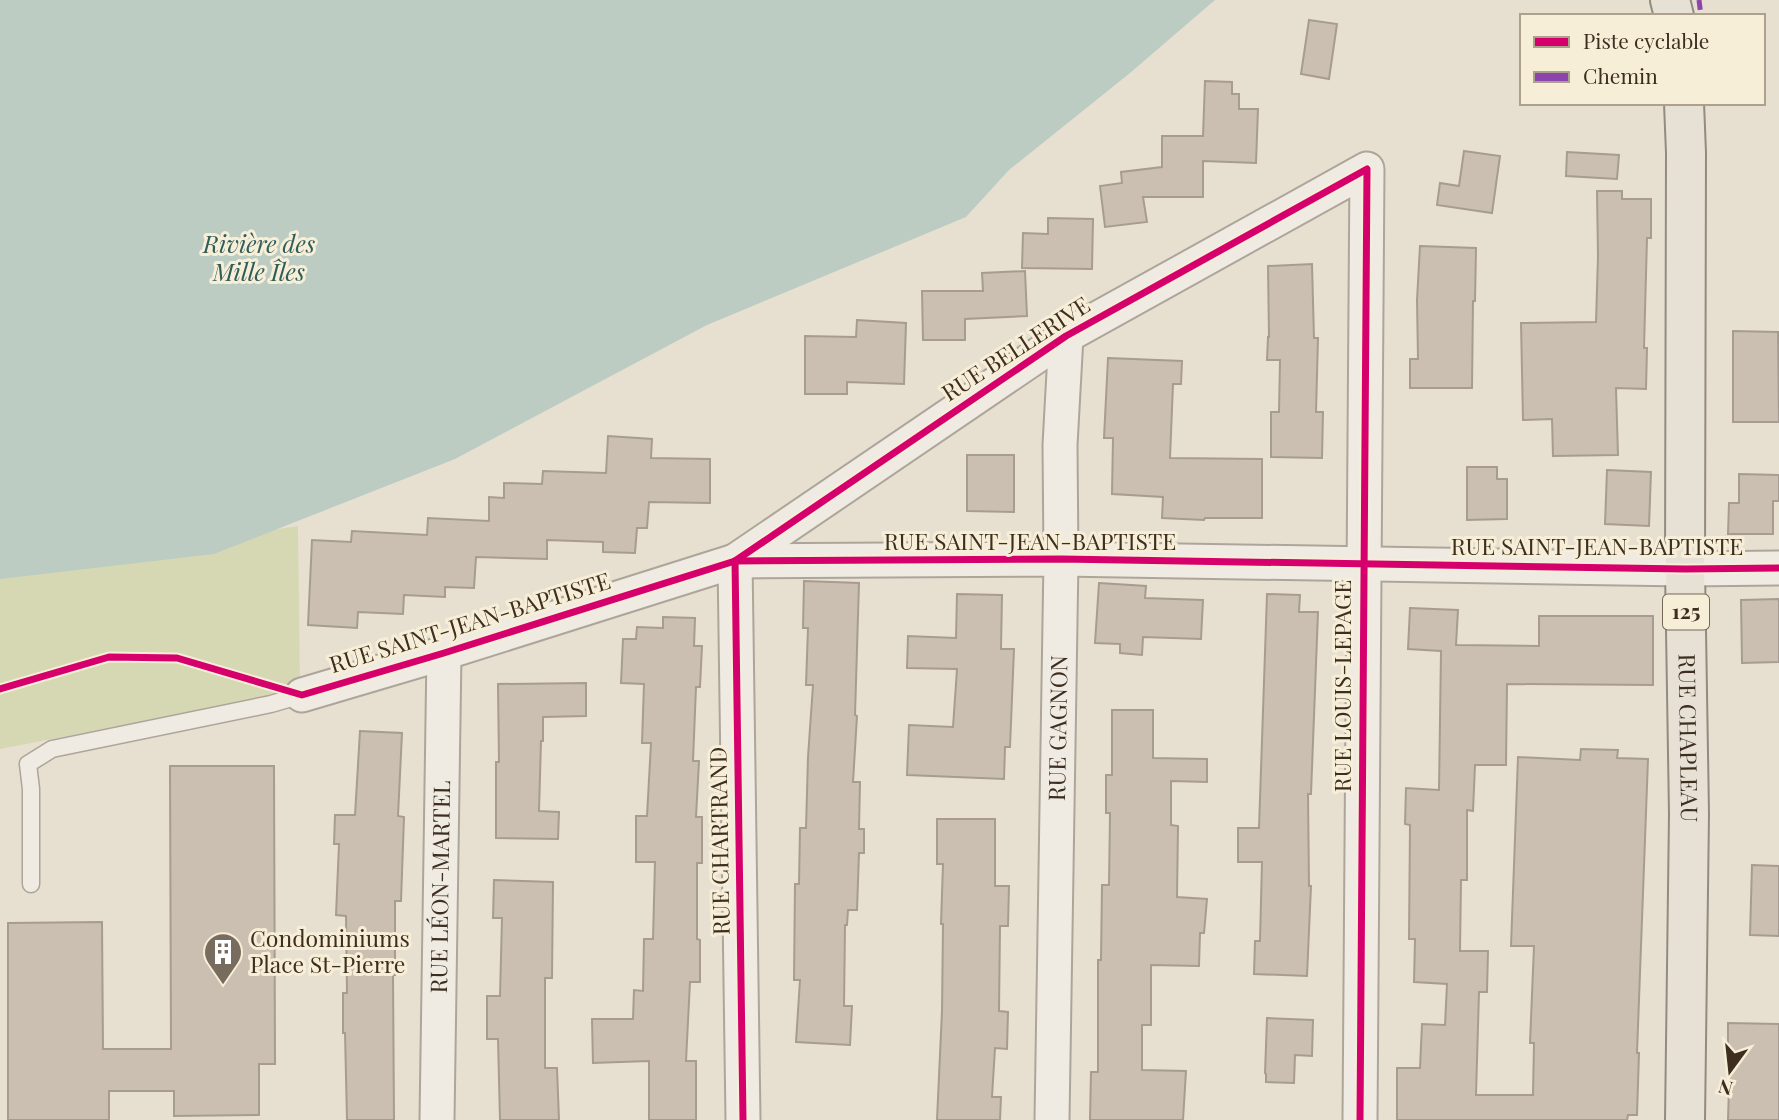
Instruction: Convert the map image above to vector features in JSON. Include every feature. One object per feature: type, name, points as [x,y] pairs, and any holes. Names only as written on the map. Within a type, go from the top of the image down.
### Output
[{"type":"main road","name":"RUE CHAPLEAU","points":[[1684,105],[1685,569],[1689,814],[1685,1120]]},
{"type":"street","name":"RUE BELLERIVE","points":[[735,561],[1066,336],[1367,169]]},
{"type":"street","name":"RUE LOUIS-LEPAGE","points":[[1360,1120],[1367,169]]},
{"type":"street","name":"RUE GAGNON","points":[[1052,1120],[1061,559],[1060,445],[1066,336]]},
{"type":"street","name":"RUE SAINT-JEAN-BAPTISTE","points":[[302,695],[735,561],[1061,559],[1685,569],[1779,568]]},
{"type":"street","name":"RUE CHARTRAND","points":[[735,561],[743,1120]]},
{"type":"street","name":"RUE LÉON-MARTEL","points":[[436,1120],[444,653]]},
{"type":"lane","points":[[31,884],[31,789],[28,764],[51,749],[271,704],[302,695]]},
{"type":"green space","points":[[298,526],[300,691],[0,749],[0,571]]},
{"type":"water","name":"Rivière des Mille Îles","points":[[0,0],[1215,0],[1130,73],[1009,170],[966,217],[707,325],[455,459],[214,554],[0,579]]},
{"type":"building","points":[[1309,20],[1337,24],[1329,79],[1301,74]]},
{"type":"building","points":[[1205,81],[1232,82],[1232,94],[1239,94],[1239,109],[1258,109],[1256,163],[1203,161],[1203,197],[1143,197],[1147,222],[1105,227],[1100,186],[1122,183],[1121,172],[1162,167],[1162,136],[1203,136]]},
{"type":"building","points":[[1464,151],[1500,156],[1492,213],[1437,205],[1440,183],[1459,186]]},
{"type":"building","points":[[1567,152],[1619,155],[1617,179],[1566,176]]},
{"type":"building","points":[[1597,191],[1622,191],[1622,199],[1651,199],[1651,238],[1647,238],[1644,348],[1647,348],[1646,389],[1616,388],[1618,455],[1553,456],[1552,419],[1523,420],[1521,323],[1596,322]]},
{"type":"building","points":[[1048,218],[1093,219],[1092,269],[1022,268],[1023,233],[1048,234]]},
{"type":"building","points":[[1420,246],[1476,248],[1472,388],[1410,388],[1410,359],[1418,359]]},
{"type":"building","points":[[1312,264],[1314,338],[1318,338],[1316,412],[1323,412],[1322,458],[1271,457],[1271,412],[1279,412],[1280,360],[1267,360],[1268,266]]},
{"type":"building","points":[[1025,271],[1027,316],[965,319],[965,340],[923,340],[922,291],[983,291],[982,273]]},
{"type":"building","points":[[857,320],[906,323],[904,384],[847,382],[847,394],[805,394],[805,336],[856,337]]},
{"type":"building","points":[[1733,331],[1778,332],[1779,422],[1733,422]]},
{"type":"building","points":[[1108,358],[1182,361],[1181,384],[1173,384],[1170,458],[1262,459],[1262,518],[1162,518],[1163,497],[1112,494],[1113,438],[1104,438]]},
{"type":"building","points":[[608,436],[652,439],[651,458],[710,459],[710,503],[649,502],[647,528],[637,528],[635,553],[603,552],[603,542],[547,540],[547,559],[476,557],[474,588],[445,587],[445,597],[404,595],[403,614],[358,612],[357,628],[308,625],[312,540],[351,542],[352,531],[427,535],[428,518],[489,521],[489,497],[504,498],[504,483],[542,484],[543,471],[606,473]]},
{"type":"building","points":[[967,455],[1014,455],[1014,512],[967,511]]},
{"type":"building","points":[[1467,467],[1497,467],[1497,479],[1507,479],[1507,519],[1467,520]]},
{"type":"building","points":[[1607,470],[1651,472],[1649,526],[1605,524]]},
{"type":"building","points":[[1739,474],[1779,475],[1779,501],[1773,501],[1773,534],[1728,534],[1729,503],[1739,503]]},
{"type":"building","points":[[804,581],[859,583],[853,782],[860,782],[859,829],[864,829],[864,853],[859,853],[857,910],[848,910],[845,925],[844,1006],[852,1006],[850,1045],[796,1042],[800,980],[794,980],[795,884],[799,884],[800,828],[806,828],[813,685],[806,685],[808,628],[803,628]]},
{"type":"building","points":[[1099,583],[1146,586],[1145,598],[1203,600],[1201,639],[1143,637],[1142,655],[1120,653],[1120,644],[1095,643]]},
{"type":"building","points":[[957,594],[1002,595],[1001,649],[1014,649],[1010,747],[1005,747],[1004,779],[907,775],[909,725],[953,727],[957,669],[907,668],[908,636],[956,638]]},
{"type":"building","points":[[1267,594],[1300,595],[1299,612],[1318,612],[1311,794],[1308,794],[1311,886],[1307,976],[1254,974],[1255,941],[1260,941],[1262,862],[1238,862],[1238,828],[1259,828]]},
{"type":"building","points":[[1779,599],[1779,662],[1742,663],[1741,600]]},
{"type":"building","points":[[1410,608],[1458,610],[1456,645],[1539,646],[1539,616],[1653,616],[1653,685],[1507,684],[1506,765],[1475,765],[1473,811],[1467,810],[1467,880],[1461,880],[1460,951],[1488,951],[1487,992],[1479,992],[1476,1095],[1533,1095],[1534,1043],[1530,1043],[1534,946],[1511,946],[1518,757],[1580,760],[1581,749],[1618,750],[1617,758],[1648,759],[1637,1115],[1628,1115],[1627,1120],[1397,1120],[1397,1068],[1420,1068],[1422,1024],[1445,1025],[1447,984],[1414,982],[1415,939],[1409,939],[1410,825],[1405,824],[1406,788],[1439,790],[1441,651],[1408,649]]},
{"type":"building","points":[[663,617],[695,618],[694,646],[702,646],[700,687],[696,687],[693,761],[699,761],[696,817],[702,817],[702,863],[697,863],[700,982],[690,982],[686,1061],[696,1061],[696,1120],[649,1120],[649,1061],[593,1063],[592,1019],[633,1019],[634,990],[643,991],[644,939],[653,939],[655,862],[636,862],[636,816],[647,816],[651,743],[642,743],[644,684],[621,683],[623,639],[636,639],[637,627],[663,628]]},
{"type":"building","points":[[586,683],[586,716],[543,717],[539,811],[559,812],[558,839],[496,838],[498,684]]},
{"type":"building","points":[[1112,710],[1153,710],[1153,758],[1207,759],[1207,782],[1171,781],[1171,825],[1178,826],[1177,897],[1207,899],[1204,933],[1200,933],[1199,966],[1151,965],[1151,1025],[1142,1025],[1142,1070],[1186,1071],[1183,1120],[1090,1120],[1091,1072],[1098,1072],[1098,960],[1101,960],[1102,885],[1109,885],[1110,813],[1106,813],[1106,775],[1112,775]]},
{"type":"building","points":[[360,731],[402,733],[398,816],[404,817],[401,901],[395,901],[393,975],[394,1120],[347,1120],[343,1033],[343,993],[347,993],[346,916],[336,915],[339,844],[334,844],[335,815],[355,815]]},
{"type":"building","name":"Condominiums Place St-Pierre","points":[[170,766],[274,766],[275,1064],[259,1064],[259,1115],[174,1116],[174,1091],[109,1091],[109,1120],[8,1120],[8,923],[102,922],[103,1049],[171,1049]]},
{"type":"building","points":[[937,819],[995,819],[995,886],[1009,886],[1008,926],[1000,926],[999,1011],[1008,1012],[1007,1049],[995,1048],[992,1097],[1001,1097],[1000,1120],[937,1120],[942,1011],[943,864],[937,864]]},
{"type":"building","points":[[1752,865],[1779,866],[1779,936],[1750,935]]},
{"type":"building","points":[[494,880],[553,882],[552,978],[545,978],[545,1068],[557,1068],[559,1120],[500,1120],[498,1039],[487,1039],[487,996],[500,996],[502,918],[493,918]]},
{"type":"building","points":[[1267,1018],[1313,1020],[1312,1056],[1295,1055],[1294,1083],[1266,1082]]},
{"type":"building","points":[[1728,1023],[1779,1024],[1779,1120],[1728,1120]]},
{"type":"marked path","points":[[1699,0],[1701,14]]},
{"type":"cycle path","points":[[735,561],[1066,336],[1367,169],[1360,1120]]},
{"type":"cycle path","points":[[0,689],[109,657],[177,658],[302,695],[735,561],[1061,559],[1685,569],[1779,568]]},
{"type":"cycle path","points":[[735,561],[743,1120]]},
{"type":"place","name":"Condominiums Place St-Pierre","points":[[223,986]]}]
